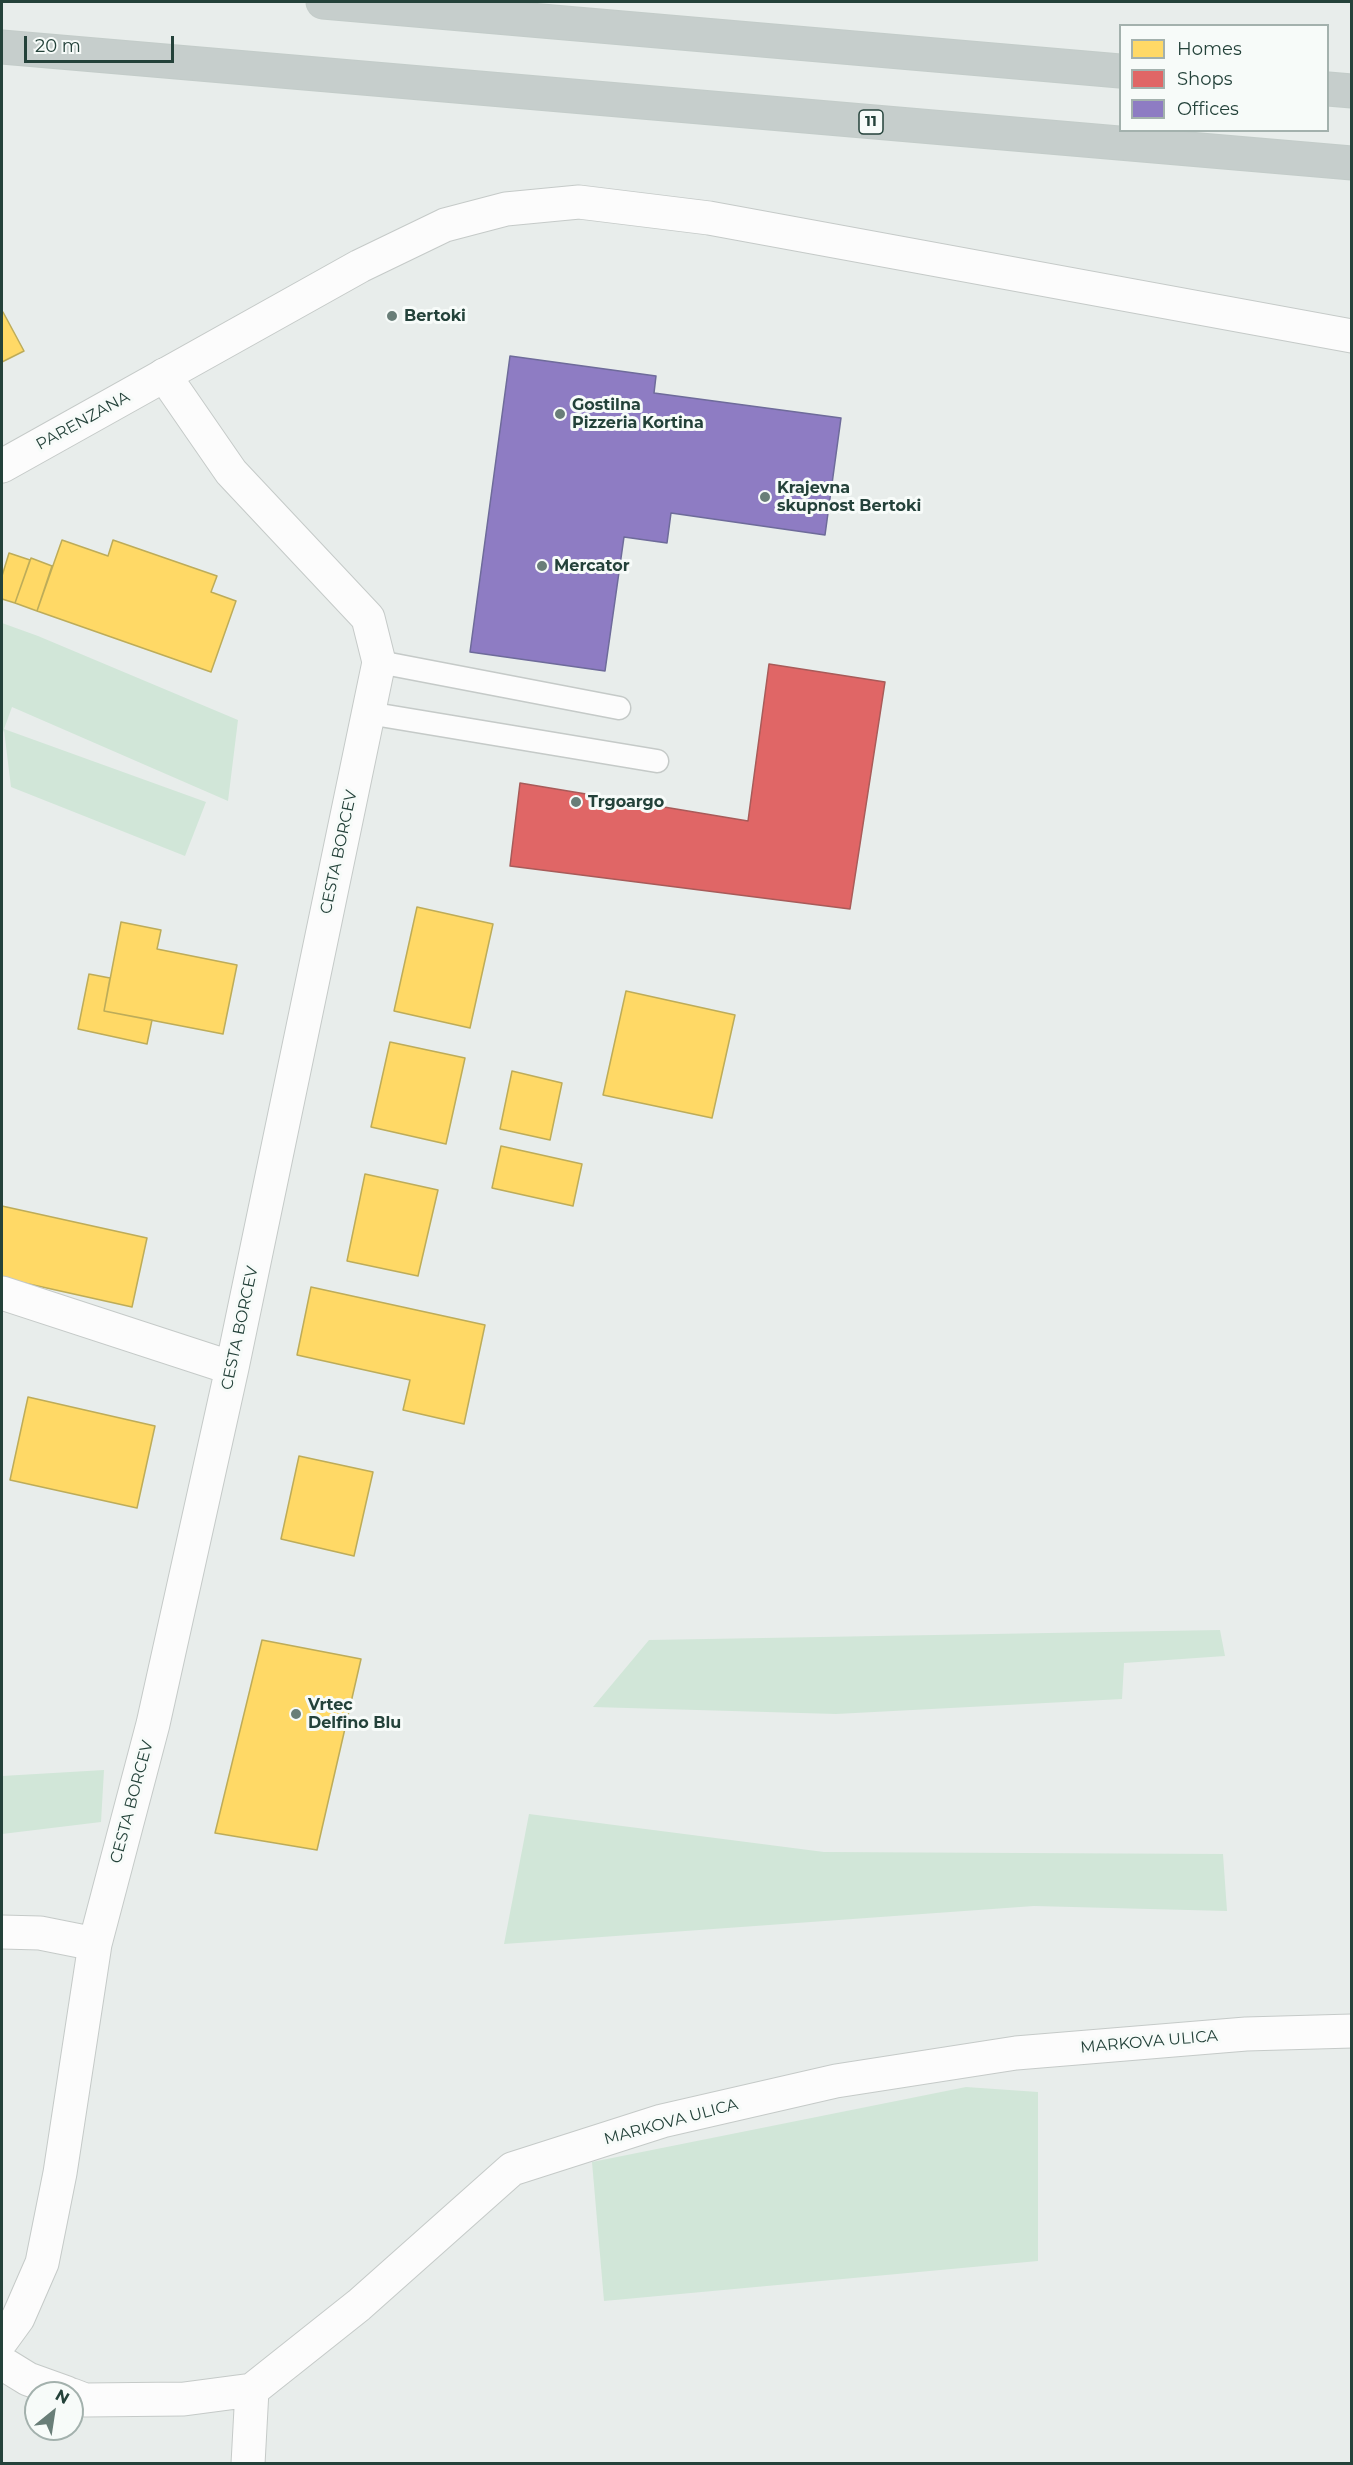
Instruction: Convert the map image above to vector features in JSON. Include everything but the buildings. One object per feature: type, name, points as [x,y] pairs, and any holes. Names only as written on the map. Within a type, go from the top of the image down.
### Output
[{"type":"highway","points":[[323,2],[1119,71]]},
{"type":"highway","points":[[527,2],[597,26]]},
{"type":"highway","name":"11","points":[[2,47],[1352,164]]},
{"type":"highway","points":[[1329,89],[1352,91]]},
{"type":"street","name":"PARENZANA","points":[[2,466],[360,266],[445,225],[506,209],[579,202],[709,218],[1352,336]]},
{"type":"street","name":"CESTA BORCEV","points":[[2,2340],[18,2318],[42,2263],[60,2173],[95,1944],[153,1724],[232,1368],[379,662],[368,618],[231,472],[164,375]]},
{"type":"street","points":[[2,1293],[232,1368]]},
{"type":"street","points":[[2,1932],[39,1933],[95,1944]]},
{"type":"street","name":"MARKOVA ULICA","points":[[252,2390],[359,2305],[512,2169],[662,2121],[836,2080],[1016,2053],[1246,2034],[1352,2031]]},
{"type":"street","points":[[2,2363],[34,2381]]},
{"type":"street","points":[[84,2400],[184,2399],[252,2390],[248,2463]]},
{"type":"lane","points":[[379,662],[619,708]]},
{"type":"lane","points":[[368,713],[657,761]]},
{"type":"green space","points":[[2,623],[238,720],[228,801],[12,707],[4,729],[206,802],[185,856],[11,787],[4,730],[2,735]]},
{"type":"green space","points":[[1220,1630],[1225,1656],[1124,1663],[1122,1699],[836,1714],[593,1707],[649,1640]]},
{"type":"green space","points":[[104,1770],[101,1822],[2,1834],[2,1776]]},
{"type":"green space","points":[[529,1814],[824,1852],[1223,1854],[1227,1911],[1034,1906],[504,1944]]},
{"type":"green space","points":[[966,2087],[1038,2092],[1038,2261],[604,2301],[592,2162]]},
{"type":"place","name":"Bertoki","points":[[392,316]]},
{"type":"place","name":"Gostilna Pizzeria Kortina","points":[[560,414]]},
{"type":"place","name":"Krajevna skupnost Bertoki","points":[[765,497]]},
{"type":"place","name":"Mercator","points":[[542,566]]},
{"type":"place","name":"Trgoargo","points":[[576,802]]},
{"type":"place","name":"Vrtec Delfino Blu","points":[[296,1714]]}]
